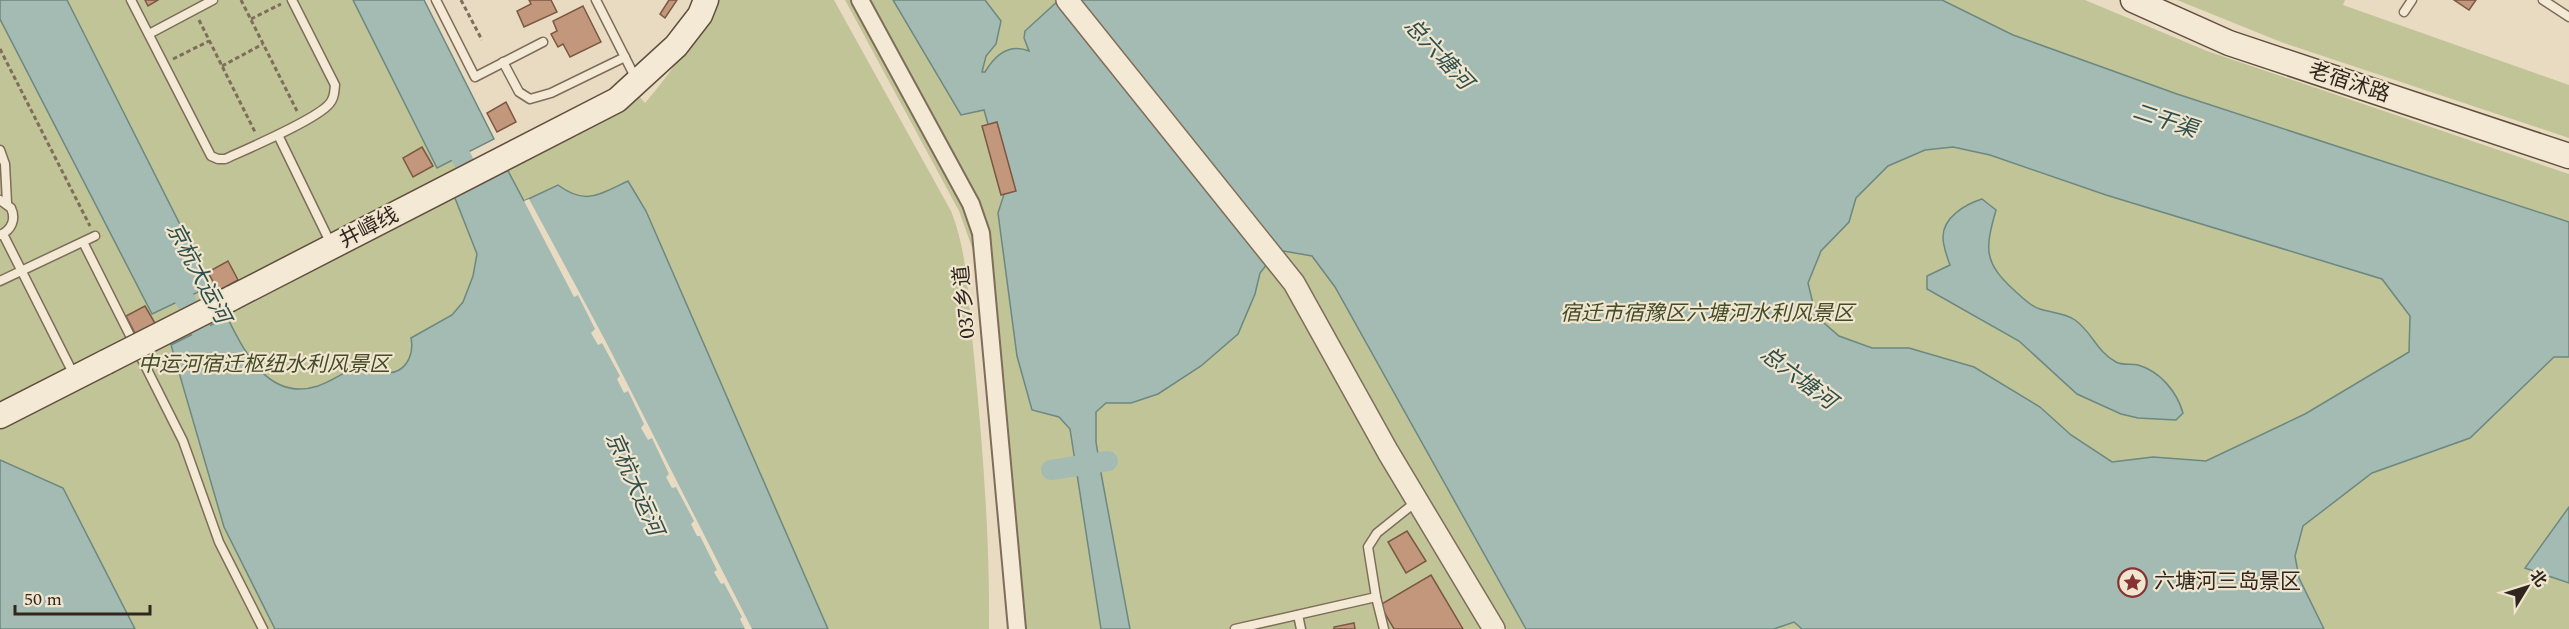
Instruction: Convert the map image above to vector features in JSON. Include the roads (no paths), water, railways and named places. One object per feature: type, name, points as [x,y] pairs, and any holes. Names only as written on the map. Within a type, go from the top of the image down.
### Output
[{"type":"main road","name":"井嶂线","points":[[0,416],[617,100],[676,46],[700,15],[705,0]]},
{"type":"main road","name":"老宿沭路","points":[[2133,0],[2229,43],[2569,156]]},
{"type":"street","name":"037乡道","points":[[860,0],[971,204],[981,233],[1017,629]]},
{"type":"street","points":[[1067,0],[1294,283],[1417,501],[1494,629]]},
{"type":"lane","points":[[131,0],[212,156],[218,159],[225,159],[278,135],[330,104],[334,96],[335,85],[290,0]]},
{"type":"lane","points":[[149,34],[213,0]]},
{"type":"lane","points":[[436,0],[475,76],[543,42]]},
{"type":"lane","points":[[596,0],[638,82]]},
{"type":"lane","points":[[2404,12],[2412,0]]},
{"type":"lane","points":[[2543,0],[2569,17]]},
{"type":"lane","points":[[503,62],[519,92],[530,99],[551,93],[625,57]]},
{"type":"lane","points":[[278,135],[332,247]]},
{"type":"lane","points":[[0,150],[5,164],[3,201],[14,219],[2,235],[76,378]]},
{"type":"lane","points":[[0,281],[95,236]]},
{"type":"lane","points":[[83,242],[183,441],[219,542],[263,629]]},
{"type":"lane","points":[[1384,629],[1368,547],[1377,533],[1417,501]]},
{"type":"lane","points":[[1235,629],[1376,597]]},
{"type":"lane","points":[[1298,615],[1301,629]]},
{"type":"water","points":[[0,0],[67,0],[211,286],[152,314],[0,19]]},
{"type":"water","points":[[353,0],[424,0],[494,139],[437,168]]},
{"type":"water","name":"宿迁市宿豫区六塘河水利风景区","points":[[893,0],[985,0],[1001,21],[996,44],[986,56],[982,72],[985,72],[993,60],[1003,52],[1015,49],[1029,51],[1024,38],[1025,31],[1059,0],[1942,0],[2013,35],[2177,94],[2569,222],[2569,357],[2554,357],[2470,438],[2372,473],[2303,526],[2295,556],[2299,578],[2324,629],[1802,629],[1794,622],[1774,629],[1526,629],[1335,287],[1312,256],[1278,250],[1260,273],[1255,294],[1238,334],[1201,366],[1158,394],[1131,403],[1106,403],[1096,412],[1096,442],[1130,629],[1101,629],[1070,429],[1059,417],[1032,410],[1017,356],[998,213],[1006,188],[984,110],[961,115]],"holes":[[[1953,147],[1990,155],[2106,195],[2382,279],[2410,316],[2409,352],[2305,414],[2206,461],[2153,457],[2112,462],[2071,435],[2040,407],[1974,367],[1909,348],[1872,348],[1839,336],[1816,316],[1808,283],[1821,251],[1849,222],[1856,198],[1888,166],[1925,150]]]},
{"type":"water","points":[[506,167],[524,201],[558,185],[577,195],[593,196],[628,181],[646,211],[828,629],[275,629],[224,527],[171,345],[227,317],[242,345],[261,371],[272,381],[286,387],[301,389],[318,386],[368,359],[383,372],[391,373],[398,370],[409,358],[412,349],[411,338],[452,315],[463,302],[473,276],[477,254],[453,193]]},
{"type":"water","points":[[1982,199],[1996,210],[1990,235],[1989,254],[1997,272],[2033,306],[2075,320],[2109,358],[2121,364],[2138,365],[2160,377],[2177,397],[2183,413],[2176,420],[2138,418],[2121,414],[2077,394],[2019,341],[1927,289],[1927,276],[1950,265],[1943,240],[1947,223],[1956,212]]},
{"type":"water","points":[[0,460],[63,488],[135,629],[0,629]]},
{"type":"water","points":[[2569,507],[2569,583],[2525,568]]},
{"type":"waterway","name":"京杭大运河","points":[[450,133],[476,188]]},
{"type":"waterway","name":"京杭大运河","points":[[172,275],[213,353]]},
{"type":"waterway","points":[[1051,470],[1108,461]]},
{"type":"place","name":"六塘河三岛景区","points":[[2133,582]]},
{"type":"water label","name":"总六塘河","points":[[1438,54]]},
{"type":"water label","name":"二干渠","points":[[2165,121]]},
{"type":"water label","name":"总六塘河","points":[[1798,378]]},
{"type":"park label","name":"中运河宿迁枢纽水利风景区","points":[[264,365]]}]
